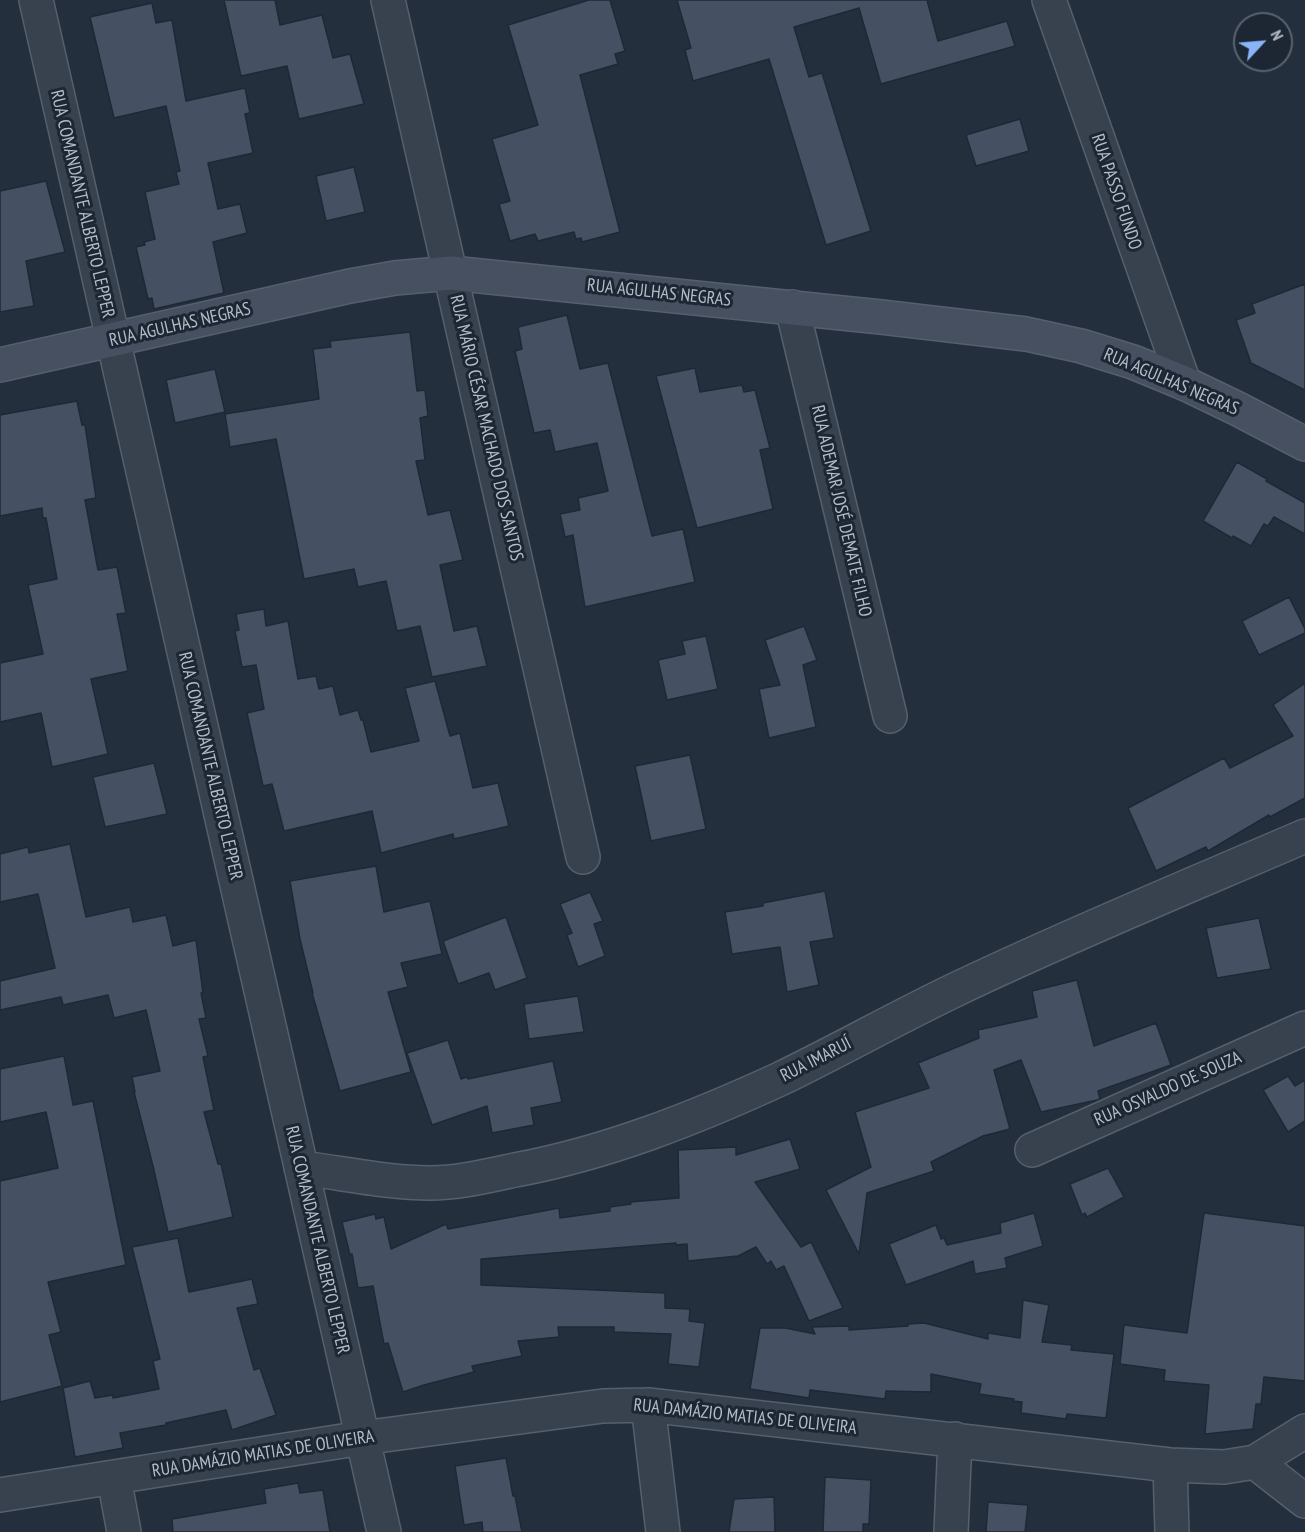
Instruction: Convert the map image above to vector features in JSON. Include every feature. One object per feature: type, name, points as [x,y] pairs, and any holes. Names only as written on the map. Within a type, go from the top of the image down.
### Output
[{"type":"street","name":"RUA COMANDANTE ALBERTO LEPPER","points":[[36,0],[384,1532]]},
{"type":"street","name":"RUA MÁRIO CÉSAR MACHADO DOS SANTOS","points":[[388,0],[583,857]]},
{"type":"street","name":"RUA PASSO FUNDO","points":[[1048,0],[1184,383]]},
{"type":"street","name":"RUA AGULHAS NEGRAS","points":[[0,365],[350,286],[395,278],[451,273],[792,307],[1026,334],[1081,346],[1133,362],[1184,383],[1305,444]]},
{"type":"street","name":"RUA ADEMAR JOSÉ DEMATE FILHO","points":[[792,307],[890,716]]},
{"type":"street","name":"RUA IMARUÍ","points":[[301,1168],[430,1183],[464,1180],[573,1158],[622,1142],[675,1124],[781,1078],[957,989],[1050,946],[1305,836]]},
{"type":"street","name":"RUA OSVALDO DE SOUZA","points":[[1032,1150],[1305,1028]]},
{"type":"street","name":"RUA DAMÁZIO MATIAS DE OLIVEIRA","points":[[0,1495],[362,1438],[603,1406],[648,1404],[1170,1465],[1224,1467],[1255,1462],[1305,1431]]},
{"type":"street","points":[[648,1404],[663,1532]]},
{"type":"street","points":[[951,1532],[955,1439]]},
{"type":"street","points":[[1255,1462],[1305,1501]]},
{"type":"street","points":[[1170,1465],[1172,1532]]},
{"type":"street","points":[[114,1478],[124,1532]]},
{"type":"building","points":[[224,0],[275,0],[280,25],[322,15],[333,58],[350,54],[364,104],[299,119],[287,66],[241,76]]},
{"type":"building","points":[[589,0],[610,0],[625,51],[615,54],[618,64],[580,75],[620,232],[582,242],[581,238],[576,239],[574,232],[538,241],[535,234],[510,241],[499,204],[510,201],[492,139],[538,125],[508,25]]},
{"type":"building","points":[[677,0],[927,0],[938,41],[1007,21],[1015,46],[881,84],[859,8],[794,27],[809,77],[822,73],[871,231],[826,245],[769,59],[693,81],[685,50],[691,48]]},
{"type":"building","points":[[152,3],[156,23],[172,20],[186,101],[245,88],[250,113],[245,114],[253,153],[208,163],[218,209],[240,204],[247,233],[213,242],[224,293],[154,309],[152,298],[148,299],[136,247],[155,239],[145,192],[179,184],[176,172],[180,171],[166,106],[114,118],[90,17]]},
{"type":"building","points":[[1020,119],[1029,151],[976,166],[966,135]]},
{"type":"building","points":[[354,167],[365,212],[326,221],[316,176]]},
{"type":"building","points":[[46,181],[65,252],[26,261],[34,306],[0,312],[0,191]]},
{"type":"building","points":[[1305,284],[1305,390],[1251,363],[1236,320],[1255,313],[1252,304]]},
{"type":"building","points":[[567,315],[580,369],[608,363],[652,536],[683,529],[695,582],[585,607],[573,535],[565,537],[560,514],[580,510],[578,498],[608,491],[597,443],[555,452],[550,430],[534,433],[515,351],[522,349],[518,327]]},
{"type":"building","points":[[410,332],[417,391],[425,390],[428,416],[420,418],[425,460],[416,461],[428,515],[450,510],[463,560],[440,565],[454,631],[477,626],[487,666],[432,677],[420,626],[397,631],[386,581],[358,587],[354,569],[304,579],[276,439],[230,447],[225,414],[319,399],[313,349],[331,347],[330,341]]},
{"type":"building","points":[[695,368],[700,392],[742,385],[744,392],[755,390],[770,448],[760,450],[773,509],[697,528],[656,376]]},
{"type":"building","points":[[215,369],[225,412],[175,423],[166,380]]},
{"type":"building","points":[[77,401],[82,425],[85,425],[96,498],[85,500],[98,570],[117,567],[126,613],[117,614],[128,671],[91,679],[108,754],[52,767],[41,713],[0,722],[0,663],[43,654],[28,585],[57,579],[46,518],[43,518],[42,508],[0,516],[0,415]]},
{"type":"building","points":[[1237,462],[1305,503],[1305,534],[1274,517],[1268,526],[1264,524],[1251,546],[1203,521]]},
{"type":"building","points":[[1289,597],[1305,633],[1259,655],[1242,621]]},
{"type":"building","points":[[264,609],[266,626],[288,621],[298,679],[316,676],[319,689],[333,686],[340,715],[358,710],[363,720],[371,752],[419,741],[405,688],[435,681],[450,736],[460,733],[473,788],[498,783],[509,826],[454,839],[453,834],[381,853],[372,811],[284,831],[272,784],[263,786],[247,713],[264,709],[256,665],[242,667],[235,631],[239,630],[236,614]]},
{"type":"building","points":[[804,626],[817,660],[803,665],[816,727],[769,738],[759,689],[780,685],[765,640]]},
{"type":"building","points":[[706,636],[718,689],[667,700],[658,660],[685,654],[682,641]]},
{"type":"building","points":[[1305,683],[1305,798],[1270,817],[1269,815],[1208,851],[1206,847],[1156,871],[1128,808],[1224,758],[1230,768],[1293,736],[1273,705]]},
{"type":"building","points":[[690,755],[706,829],[651,841],[635,766]]},
{"type":"building","points":[[154,763],[167,814],[105,827],[93,777]]},
{"type":"building","points":[[70,844],[86,917],[130,907],[133,922],[166,915],[173,946],[196,940],[206,1018],[199,1019],[208,1056],[203,1057],[214,1110],[204,1112],[218,1164],[221,1164],[233,1217],[168,1232],[132,1077],[160,1071],[146,1010],[114,1018],[108,995],[63,1005],[61,997],[0,1010],[0,981],[55,968],[38,894],[0,902],[0,854],[28,847],[29,853]]},
{"type":"building","points":[[376,866],[384,912],[430,901],[442,954],[401,963],[408,987],[388,992],[411,1072],[340,1091],[312,993],[290,881]]},
{"type":"building","points":[[825,891],[834,938],[810,942],[819,985],[787,992],[780,947],[732,954],[725,912],[763,906],[763,903]]},
{"type":"building","points":[[590,892],[603,921],[594,924],[605,956],[578,967],[567,935],[572,933],[560,904]]},
{"type":"building","points":[[506,917],[527,978],[495,990],[489,973],[458,984],[443,941]]},
{"type":"building","points":[[1259,918],[1271,969],[1217,978],[1206,928]]},
{"type":"building","points":[[1077,980],[1094,1046],[1156,1023],[1171,1065],[1098,1091],[1100,1099],[1041,1112],[1021,1060],[994,1070],[1010,1129],[983,1136],[931,1162],[934,1171],[867,1193],[859,1254],[826,1190],[871,1167],[855,1112],[929,1088],[918,1063],[979,1038],[978,1030],[1037,1017],[1032,991]]},
{"type":"building","points":[[578,996],[584,1032],[529,1039],[524,1004]]},
{"type":"building","points":[[448,1040],[461,1079],[553,1061],[562,1102],[531,1108],[534,1125],[492,1133],[487,1106],[432,1125],[407,1053]]},
{"type":"building","points":[[64,1056],[73,1105],[93,1101],[126,1265],[48,1282],[61,1332],[49,1335],[62,1386],[0,1402],[0,1181],[58,1168],[46,1112],[0,1122],[0,1069]]},
{"type":"building","points":[[1288,1076],[1295,1086],[1305,1080],[1305,1121],[1288,1132],[1263,1090]]},
{"type":"building","points":[[790,1139],[800,1169],[755,1182],[801,1247],[811,1242],[843,1308],[809,1321],[784,1266],[776,1270],[771,1261],[767,1264],[756,1247],[738,1256],[688,1261],[687,1244],[676,1245],[676,1243],[481,1259],[481,1285],[665,1293],[665,1308],[690,1309],[689,1321],[705,1323],[699,1367],[668,1364],[671,1334],[614,1332],[614,1327],[558,1327],[559,1337],[518,1341],[522,1356],[472,1366],[474,1372],[403,1392],[388,1343],[384,1344],[373,1286],[358,1288],[352,1254],[350,1255],[342,1222],[375,1214],[376,1219],[384,1217],[391,1249],[446,1224],[448,1229],[559,1208],[560,1218],[610,1211],[610,1207],[631,1204],[630,1202],[679,1198],[678,1150],[736,1147],[736,1155]]},
{"type":"building","points":[[1108,1168],[1124,1197],[1087,1217],[1085,1213],[1082,1215],[1070,1184]]},
{"type":"building","points":[[1034,1213],[1043,1246],[1005,1258],[1007,1268],[975,1274],[973,1261],[906,1285],[889,1244],[936,1225],[941,1239],[944,1238],[947,1245],[1001,1233],[1000,1223]]},
{"type":"building","points":[[1204,1213],[1305,1226],[1305,1381],[1264,1377],[1261,1404],[1256,1404],[1253,1429],[1205,1434],[1209,1385],[1164,1381],[1165,1370],[1120,1364],[1124,1325],[1187,1333]]},
{"type":"building","points":[[178,1238],[189,1292],[252,1279],[258,1304],[237,1308],[254,1370],[260,1368],[276,1415],[232,1430],[226,1410],[166,1423],[166,1425],[120,1433],[123,1448],[75,1457],[63,1388],[90,1381],[95,1398],[113,1395],[113,1398],[159,1389],[153,1361],[160,1359],[132,1247]]},
{"type":"building","points":[[1023,1300],[1049,1305],[1042,1342],[1072,1345],[1071,1350],[1114,1354],[1106,1418],[1067,1414],[1066,1419],[1021,1413],[1022,1402],[979,1394],[981,1384],[931,1374],[931,1392],[886,1391],[885,1399],[810,1390],[809,1398],[750,1389],[760,1328],[785,1328],[815,1334],[812,1327],[849,1326],[849,1330],[924,1323],[988,1339],[988,1333],[1020,1338]]},
{"type":"building","points":[[506,1458],[522,1532],[483,1532],[482,1522],[464,1525],[455,1466]]},
{"type":"building","points":[[825,1477],[871,1480],[869,1524],[863,1524],[863,1532],[823,1532]]},
{"type":"building","points":[[298,1483],[300,1493],[323,1490],[330,1532],[173,1532],[172,1519],[266,1503],[264,1489]]},
{"type":"building","points":[[774,1497],[775,1532],[729,1532],[734,1499]]},
{"type":"building","points":[[988,1502],[1028,1505],[1025,1532],[986,1532]]}]
